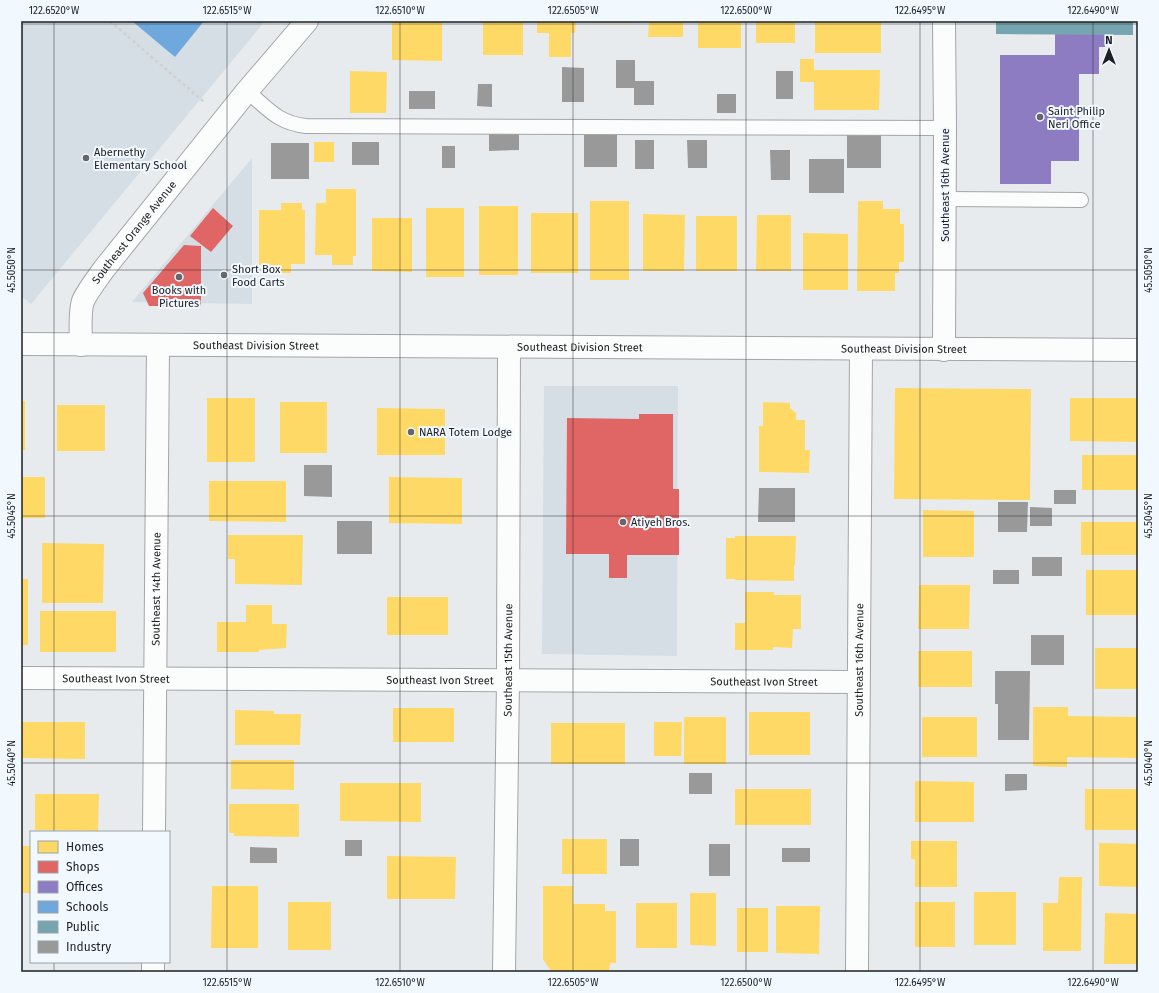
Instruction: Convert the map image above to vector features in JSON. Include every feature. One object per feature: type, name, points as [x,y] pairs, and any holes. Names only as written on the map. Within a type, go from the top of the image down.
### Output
[{"type":"street","name":"Southeast Orange Avenue","points":[[81,345],[81,310],[84,300],[104,269],[247,91],[307,21]]},
{"type":"street","name":"Southeast 16th Avenue","points":[[944,21],[944,350]]},
{"type":"street","name":"Southeast Division Street","points":[[21,344],[509,348],[1138,350]]},
{"type":"street","name":"Southeast 14th Avenue","points":[[154,831],[158,345]]},
{"type":"street","name":"Southeast 15th Avenue","points":[[504,972],[508,681],[509,348]]},
{"type":"street","name":"Southeast 16th Avenue","points":[[857,972],[861,349]]},
{"type":"street","name":"Southeast Ivon Street","points":[[21,678],[858,682]]},
{"type":"lane","points":[[247,91],[280,119],[293,125],[306,126],[945,128]]},
{"type":"lane","points":[[945,199],[1081,200]]},
{"type":"path","points":[[110,21],[204,102]]},
{"type":"shaded area","name":"Abernethy Elementary School","points":[[21,21],[265,21],[31,304],[21,296]]},
{"type":"shaded area","points":[[252,158],[252,304],[132,302]]},
{"type":"shaded area","points":[[544,386],[678,386],[677,656],[542,654]]},
{"type":"building: Homes","points":[[392,21],[442,21],[442,61],[392,60]]},
{"type":"building: Homes","points":[[483,21],[523,21],[523,55],[483,55]]},
{"type":"building: Homes","points":[[537,21],[576,21],[575,33],[571,33],[571,57],[549,57],[549,33],[537,33]]},
{"type":"building: Homes","points":[[594,21],[633,21],[633,23],[594,23]]},
{"type":"building: Homes","points":[[649,21],[683,21],[683,37],[648,37]]},
{"type":"building: Homes","points":[[698,21],[741,21],[741,48],[698,48]]},
{"type":"building: Homes","points":[[756,21],[795,21],[795,43],[756,43]]},
{"type":"building: Homes","points":[[815,21],[881,21],[881,53],[815,53]]},
{"type":"building: Homes","points":[[800,59],[814,59],[814,70],[880,70],[879,110],[814,110],[814,82],[800,82]]},
{"type":"building: Homes","points":[[350,71],[387,72],[386,113],[350,113]]},
{"type":"building: Homes","points":[[314,142],[334,142],[334,162],[314,162]]},
{"type":"building: Homes","points":[[326,189],[356,189],[356,256],[353,256],[353,265],[332,265],[332,255],[315,255],[316,203],[326,203]]},
{"type":"building: Homes","points":[[590,201],[629,201],[629,280],[590,280]]},
{"type":"building: Homes","points":[[858,201],[883,201],[883,209],[900,209],[900,224],[904,224],[904,262],[899,262],[899,273],[895,273],[895,291],[857,291]]},
{"type":"building: Homes","points":[[281,203],[302,203],[302,210],[305,210],[305,264],[291,264],[291,273],[273,273],[273,265],[259,265],[259,210],[281,210]]},
{"type":"building: Homes","points":[[479,206],[518,206],[518,275],[479,275]]},
{"type":"building: Homes","points":[[426,208],[464,208],[464,277],[426,277]]},
{"type":"building: Homes","points":[[531,213],[578,213],[578,273],[531,273]]},
{"type":"building: Homes","points":[[643,214],[685,215],[684,271],[643,271]]},
{"type":"building: Homes","points":[[757,215],[791,215],[791,271],[756,271]]},
{"type":"building: Homes","points":[[696,216],[737,216],[737,271],[696,271]]},
{"type":"building: Homes","points":[[372,218],[412,218],[412,272],[372,271]]},
{"type":"building: Homes","points":[[803,233],[848,234],[848,290],[803,290]]},
{"type":"building: Homes","points":[[895,388],[1031,389],[1030,500],[894,499]]},
{"type":"building: Homes","points":[[207,398],[255,398],[255,462],[207,462]]},
{"type":"building: Homes","points":[[1070,398],[1138,398],[1138,442],[1070,441]]},
{"type":"building: Homes","points":[[21,401],[25,401],[25,450],[21,450]]},
{"type":"building: Homes","points":[[280,402],[327,402],[327,453],[280,453]]},
{"type":"building: Homes","points":[[763,402],[790,403],[790,408],[796,413],[796,420],[805,420],[805,450],[810,450],[809,473],[759,472],[759,426],[763,426]]},
{"type":"building: Homes","points":[[57,405],[105,405],[105,451],[57,451]]},
{"type":"building: Homes","name":"NARA Totem Lodge","points":[[377,408],[445,409],[445,455],[377,455]]},
{"type":"building: Homes","points":[[1082,455],[1138,455],[1138,490],[1082,490]]},
{"type":"building: Homes","points":[[21,477],[45,477],[45,518],[21,518]]},
{"type":"building: Homes","points":[[389,477],[462,478],[462,524],[389,523]]},
{"type":"building: Homes","points":[[209,481],[286,481],[286,522],[209,521]]},
{"type":"building: Homes","points":[[923,510],[974,511],[974,557],[923,557]]},
{"type":"building: Homes","points":[[1081,522],[1138,522],[1138,555],[1081,555]]},
{"type":"building: Homes","points":[[228,535],[303,535],[302,585],[235,584],[235,559],[228,559]]},
{"type":"building: Homes","points":[[735,536],[796,536],[794,581],[726,579],[726,538],[735,538]]},
{"type":"building: Homes","points":[[42,543],[104,544],[103,603],[42,603]]},
{"type":"building: Homes","points":[[1086,570],[1138,570],[1138,615],[1086,615]]},
{"type":"building: Homes","points":[[21,579],[28,579],[28,645],[21,645]]},
{"type":"building: Homes","points":[[919,585],[970,585],[969,629],[918,629]]},
{"type":"building: Homes","points":[[745,592],[774,592],[774,595],[801,595],[801,629],[793,629],[792,648],[773,647],[773,650],[735,650],[735,623],[745,623]]},
{"type":"building: Homes","points":[[387,597],[448,597],[448,635],[387,635]]},
{"type":"building: Homes","points":[[246,605],[272,605],[272,624],[287,624],[286,648],[259,650],[259,652],[217,652],[217,622],[246,622]]},
{"type":"building: Homes","points":[[40,611],[116,611],[116,652],[40,652]]},
{"type":"building: Homes","points":[[1095,648],[1138,648],[1138,689],[1095,689]]},
{"type":"building: Homes","points":[[918,651],[972,651],[972,687],[918,687]]},
{"type":"building: Homes","points":[[1033,707],[1068,707],[1068,716],[1138,717],[1138,758],[1067,757],[1067,767],[1033,766]]},
{"type":"building: Homes","points":[[393,708],[454,708],[454,742],[393,742]]},
{"type":"building: Homes","points":[[235,710],[274,711],[274,714],[301,714],[300,745],[235,745]]},
{"type":"building: Homes","points":[[749,712],[810,712],[810,755],[749,755]]},
{"type":"building: Homes","points":[[684,717],[726,717],[726,764],[684,764]]},
{"type":"building: Homes","points":[[922,717],[977,717],[977,757],[922,757]]},
{"type":"building: Homes","points":[[21,722],[85,722],[85,759],[21,758]]},
{"type":"building: Homes","points":[[654,722],[682,722],[681,756],[654,756]]},
{"type":"building: Homes","points":[[551,723],[625,723],[625,764],[551,764]]},
{"type":"building: Homes","points":[[231,760],[294,760],[294,790],[231,789]]},
{"type":"building: Homes","points":[[915,781],[974,782],[974,822],[915,822]]},
{"type":"building: Homes","points":[[340,783],[421,783],[421,822],[340,821]]},
{"type":"building: Homes","points":[[735,789],[811,789],[811,825],[735,825]]},
{"type":"building: Homes","points":[[1085,789],[1138,789],[1138,830],[1085,830]]},
{"type":"building: Homes","points":[[35,794],[99,794],[98,831],[35,830]]},
{"type":"building: Homes","points":[[229,804],[299,804],[299,837],[234,836],[234,833],[229,833]]},
{"type":"building: Homes","points":[[562,839],[607,839],[607,874],[562,874]]},
{"type":"building: Homes","points":[[911,841],[957,841],[957,887],[915,887],[915,859],[911,859]]},
{"type":"building: Homes","points":[[1099,843],[1138,844],[1138,887],[1099,886]]},
{"type":"building: Homes","points":[[21,846],[30,846],[30,893],[21,893]]},
{"type":"building: Homes","points":[[387,856],[456,857],[455,899],[387,899]]},
{"type":"building: Homes","points":[[1059,877],[1082,877],[1081,951],[1043,951],[1043,903],[1058,903]]},
{"type":"building: Homes","points":[[212,886],[258,886],[258,948],[211,948]]},
{"type":"building: Homes","points":[[543,886],[573,886],[573,904],[605,904],[605,911],[616,911],[616,963],[610,963],[609,971],[551,971],[543,959]]},
{"type":"building: Homes","points":[[974,892],[1016,892],[1016,945],[974,945]]},
{"type":"building: Homes","points":[[690,893],[716,893],[716,946],[690,945]]},
{"type":"building: Homes","points":[[288,902],[331,902],[331,950],[288,950]]},
{"type":"building: Homes","points":[[915,902],[955,902],[955,947],[915,947]]},
{"type":"building: Homes","points":[[636,903],[677,903],[677,948],[636,948]]},
{"type":"building: Homes","points":[[776,906],[820,906],[819,954],[776,953]]},
{"type":"building: Homes","points":[[737,908],[768,908],[768,952],[737,952]]},
{"type":"building: Homes","points":[[1105,913],[1138,914],[1138,964],[1104,964]]},
{"type":"building: Shops","points":[[213,208],[233,226],[211,252],[190,236]]},
{"type":"building: Shops","name":"Books with Pictures","points":[[184,245],[201,246],[201,306],[149,306],[143,293]]},
{"type":"building: Shops","name":"Atiyeh Bros.","points":[[639,414],[673,414],[673,489],[679,489],[679,555],[627,555],[627,578],[609,578],[609,554],[566,554],[567,418],[639,419]]},
{"type":"building: Offices","name":"Saint Philip Neri Office","points":[[1055,34],[1105,34],[1105,47],[1099,47],[1099,74],[1079,74],[1079,161],[1051,161],[1051,184],[1000,184],[1000,55],[1055,55]]},
{"type":"building: Schools","points":[[132,21],[204,21],[175,57]]},
{"type":"building: Public","points":[[996,21],[1133,21],[1133,35],[996,34]]},
{"type":"building: Industry","points":[[616,60],[635,60],[635,81],[654,81],[654,105],[634,105],[634,88],[616,88]]},
{"type":"building: Industry","points":[[562,67],[584,68],[584,102],[562,102]]},
{"type":"building: Industry","points":[[776,71],[793,71],[793,99],[776,99]]},
{"type":"building: Industry","points":[[478,84],[492,84],[492,107],[477,106]]},
{"type":"building: Industry","points":[[409,91],[435,91],[435,109],[409,109]]},
{"type":"building: Industry","points":[[717,94],[736,94],[736,113],[717,113]]},
{"type":"building: Industry","points":[[489,131],[519,131],[519,150],[489,151]]},
{"type":"building: Industry","points":[[847,131],[881,131],[881,168],[847,168]]},
{"type":"building: Industry","points":[[584,135],[617,135],[617,167],[584,167]]},
{"type":"building: Industry","points":[[635,140],[654,140],[654,169],[635,169]]},
{"type":"building: Industry","points":[[687,140],[707,140],[707,168],[688,168]]},
{"type":"building: Industry","points":[[352,142],[379,142],[379,165],[352,165]]},
{"type":"building: Industry","points":[[271,143],[309,143],[309,179],[271,179]]},
{"type":"building: Industry","points":[[442,146],[455,146],[455,168],[442,168]]},
{"type":"building: Industry","points":[[770,150],[790,150],[790,180],[771,180]]},
{"type":"building: Industry","points":[[809,159],[844,159],[844,193],[809,193]]},
{"type":"building: Industry","points":[[304,465],[332,465],[332,497],[304,496]]},
{"type":"building: Industry","points":[[759,488],[795,488],[795,522],[758,522]]},
{"type":"building: Industry","points":[[1054,490],[1076,490],[1076,504],[1054,504]]},
{"type":"building: Industry","points":[[998,502],[1028,502],[1027,532],[998,532]]},
{"type":"building: Industry","points":[[1030,507],[1052,508],[1052,526],[1030,526]]},
{"type":"building: Industry","points":[[337,521],[372,521],[372,554],[337,554]]},
{"type":"building: Industry","points":[[1032,557],[1062,557],[1062,576],[1032,576]]},
{"type":"building: Industry","points":[[993,570],[1019,570],[1019,584],[993,584]]},
{"type":"building: Industry","points":[[1031,635],[1064,635],[1064,665],[1031,665]]},
{"type":"building: Industry","points":[[995,671],[1030,671],[1029,740],[998,740],[998,704],[995,704]]},
{"type":"building: Industry","points":[[689,773],[712,773],[712,794],[689,794]]},
{"type":"building: Industry","points":[[1005,774],[1027,774],[1027,790],[1005,791]]},
{"type":"building: Industry","points":[[620,839],[639,839],[639,866],[620,866]]},
{"type":"building: Industry","points":[[345,840],[362,840],[362,856],[345,856]]},
{"type":"building: Industry","points":[[709,844],[730,844],[730,876],[709,876]]},
{"type":"building: Industry","points":[[250,847],[277,848],[277,863],[250,863]]},
{"type":"building: Industry","points":[[782,848],[810,848],[810,862],[782,862]]},
{"type":"place","name":"Saint Philip Neri Office","points":[[1040,117]]},
{"type":"place","name":"Abernethy Elementary School","points":[[86,158]]},
{"type":"place","name":"Short Box Food Carts","points":[[224,275]]},
{"type":"place","name":"Books with Pictures","points":[[179,277]]},
{"type":"place","name":"NARA Totem Lodge","points":[[411,432]]},
{"type":"place","name":"Atiyeh Bros.","points":[[623,522]]}]
